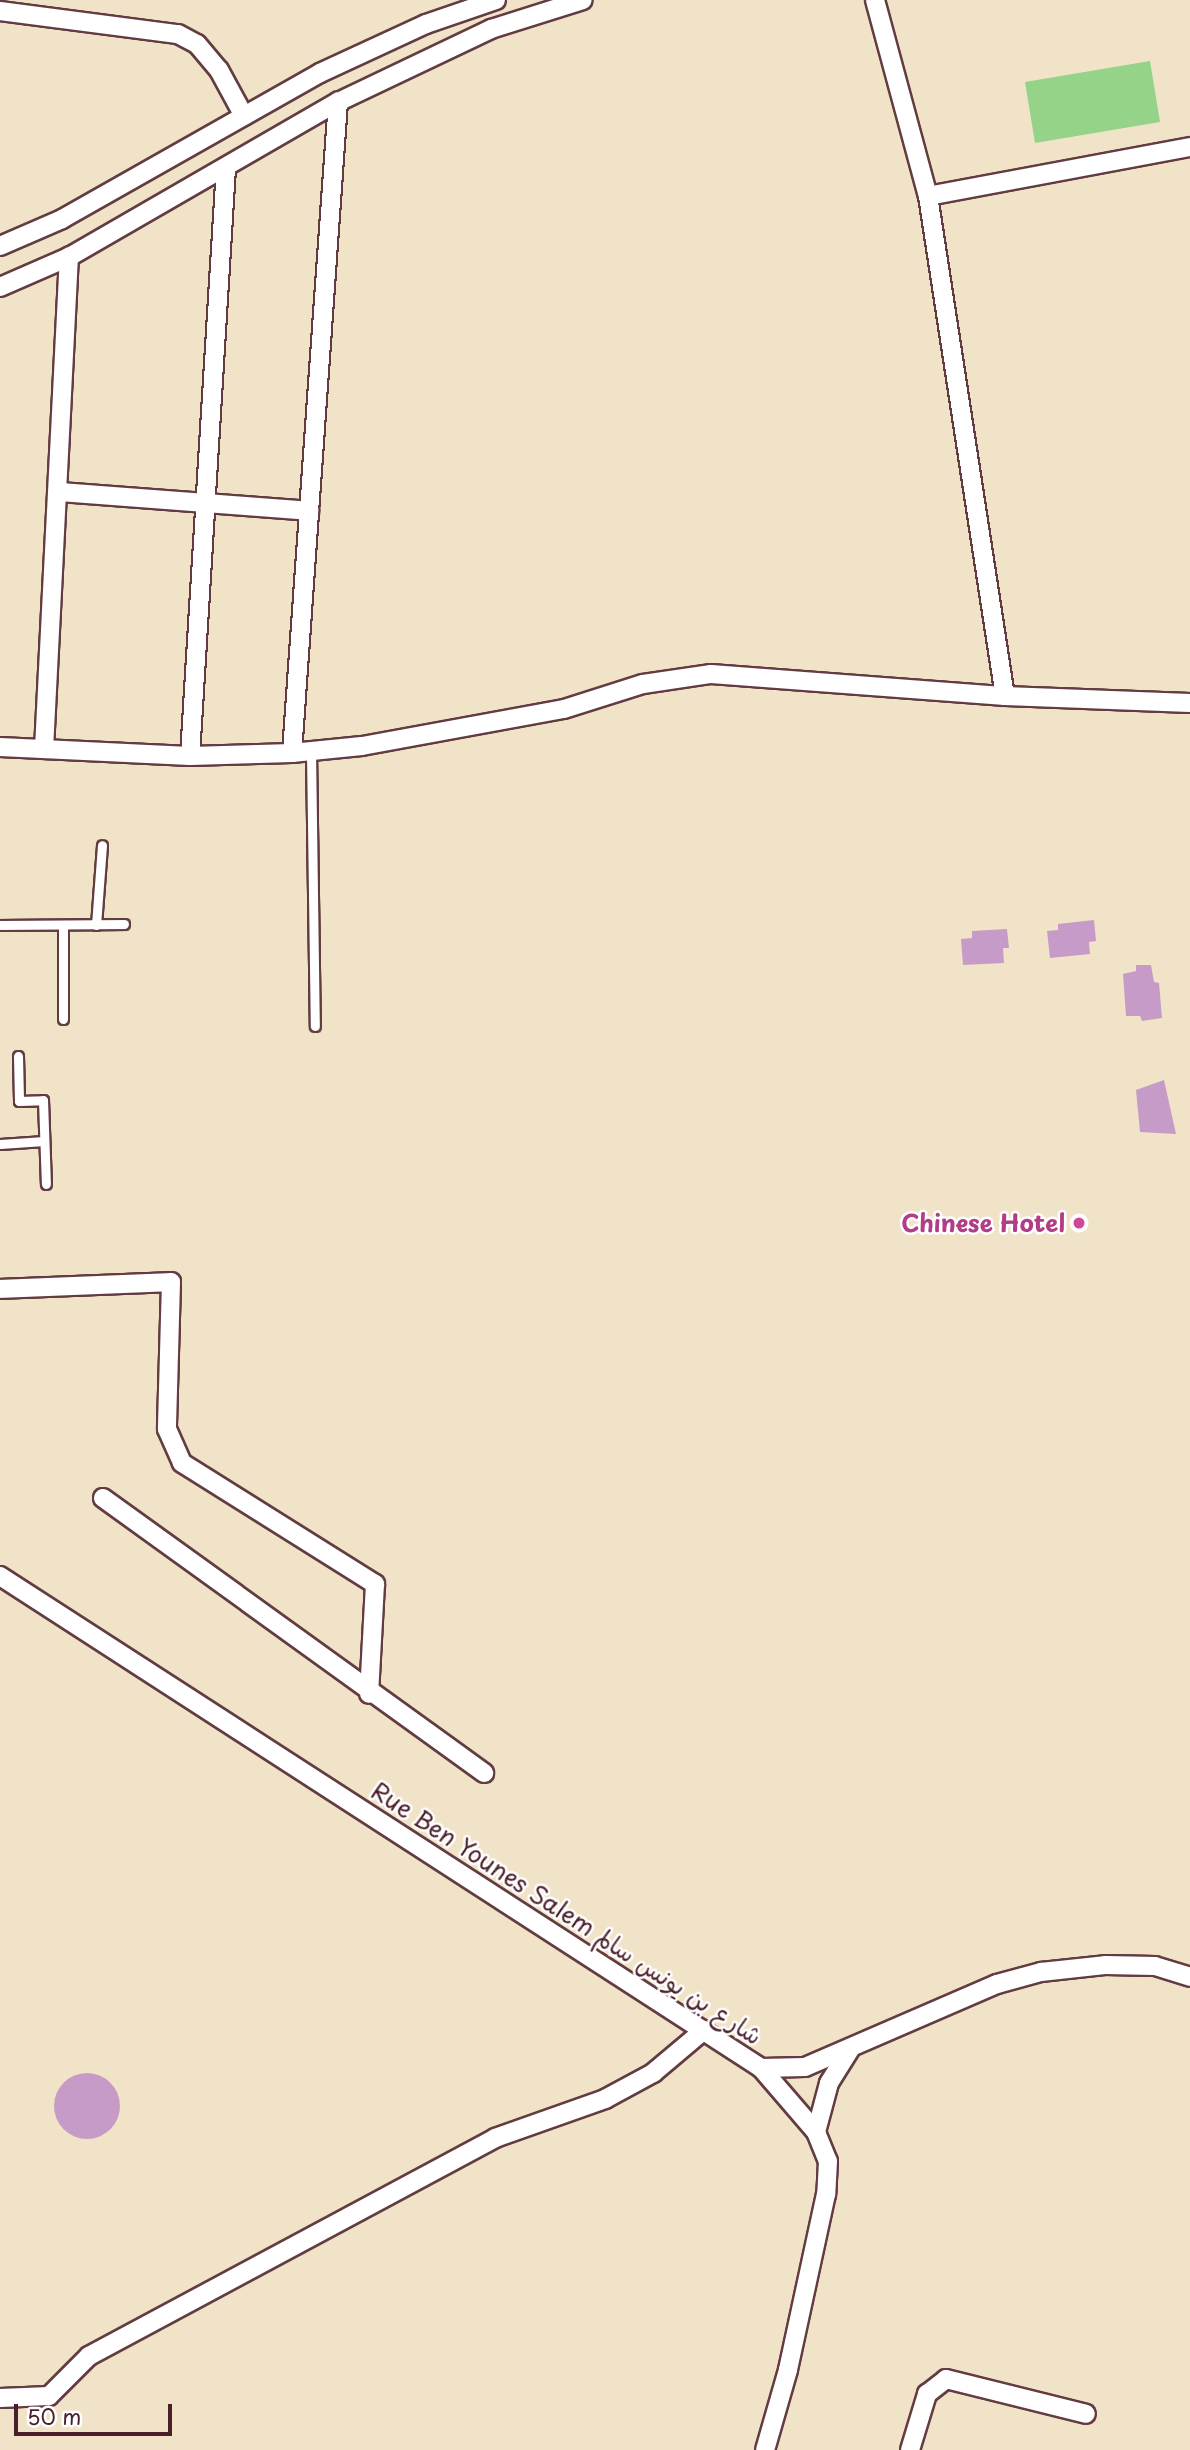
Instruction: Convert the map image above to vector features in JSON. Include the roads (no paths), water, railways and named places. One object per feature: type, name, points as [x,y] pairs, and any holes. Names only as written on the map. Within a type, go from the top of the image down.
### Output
[{"type":"street","points":[[0,246],[62,219],[244,116],[426,24],[496,0]]},
{"type":"street","points":[[0,287],[69,257],[338,102],[491,29],[583,0]]},
{"type":"street","points":[[875,0],[928,196],[1005,696]]},
{"type":"street","points":[[0,10],[177,34],[197,44],[219,70],[244,116]]},
{"type":"street","points":[[292,753],[338,102]]},
{"type":"street","points":[[928,196],[1190,147]]},
{"type":"street","points":[[190,756],[226,168]]},
{"type":"street","points":[[44,749],[69,257]]},
{"type":"street","points":[[59,492],[309,511]]},
{"type":"street","points":[[0,747],[190,756],[292,753],[564,709],[643,684],[711,674],[1005,696],[1190,703]]},
{"type":"street","points":[[0,1289],[171,1282],[167,1429],[183,1463],[375,1584],[369,1694]]},
{"type":"street","points":[[103,1498],[369,1694],[484,1773]]},
{"type":"street","name":"Rue Ben Younes Salem شارع بن يونس سالم","points":[[0,1576],[761,2068],[816,2132],[828,2161],[826,2194],[788,2370],[765,2450]]},
{"type":"street","points":[[761,2068],[805,2067],[850,2050],[997,1984],[1041,1972],[1105,1965],[1155,1966],[1190,1977]]},
{"type":"street","points":[[0,2398],[49,2396],[89,2356],[495,2138],[605,2099],[642,2080],[704,2030]]},
{"type":"street","points":[[816,2132],[829,2083],[850,2050]]},
{"type":"street","points":[[910,2450],[927,2394],[946,2379],[1086,2414]]},
{"type":"lane","points":[[311,751],[315,1026]]},
{"type":"lane","points":[[96,925],[102,845]]},
{"type":"lane","points":[[0,925],[124,925]]},
{"type":"lane","points":[[63,925],[63,1019]]},
{"type":"lane","points":[[18,1056],[19,1101],[43,1100],[46,1184]]},
{"type":"lane","points":[[0,1144],[44,1141]]},
{"type":"place","name":"Chinese Hotel","points":[[1079,1223]]}]
